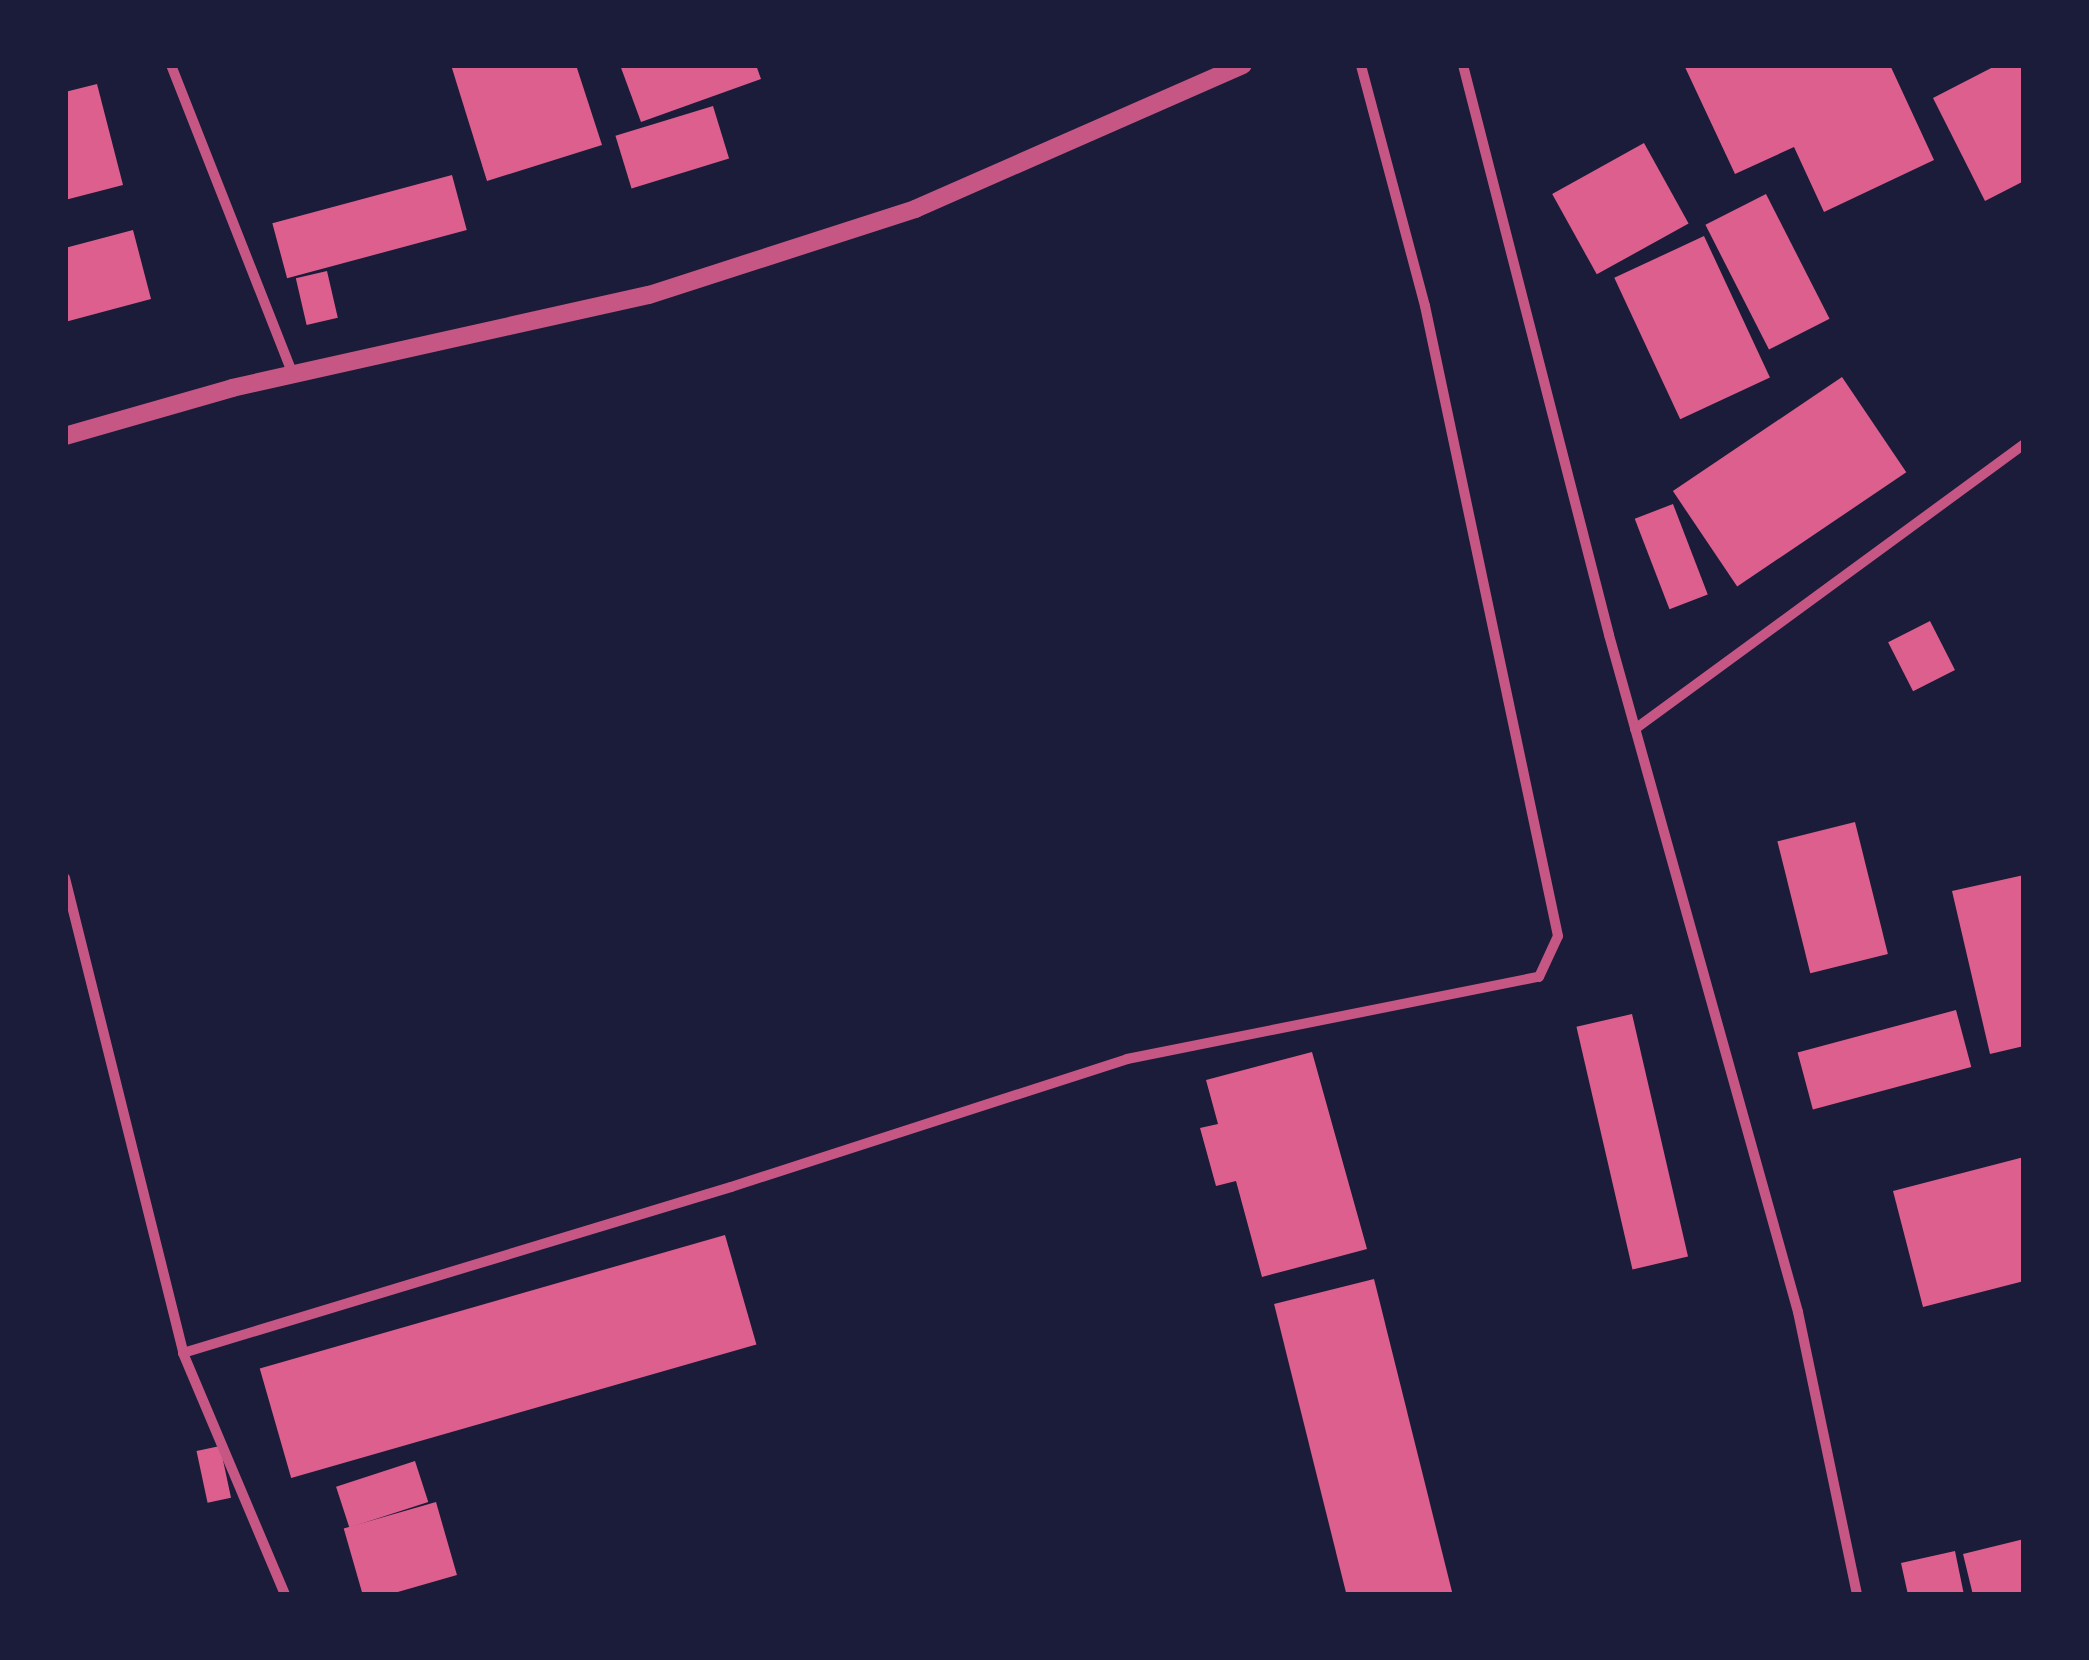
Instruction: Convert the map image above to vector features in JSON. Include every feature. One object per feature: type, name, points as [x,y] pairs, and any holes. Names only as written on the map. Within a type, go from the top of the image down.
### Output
[{"type":"street","points":[[171,65],[293,374]]},
{"type":"street","points":[[65,436],[293,374],[649,295],[914,209],[1243,65]]},
{"type":"street","points":[[184,1353],[732,1187],[1127,1058],[1539,977],[1558,936],[1426,306],[1361,65]]},
{"type":"street","points":[[1463,65],[1636,729],[1798,1312],[1857,1595]]},
{"type":"street","points":[[1636,729],[2024,444]]},
{"type":"street","points":[[65,878],[184,1353],[285,1595]]},
{"type":"building","points":[[451,65],[576,65],[602,145],[487,181]]},
{"type":"building","points":[[620,65],[756,65],[761,79],[641,122]]},
{"type":"building","points":[[1684,65],[1890,65],[1934,160],[1824,212],[1794,147],[1735,174]]},
{"type":"building","points":[[1997,65],[2024,65],[2024,181],[1985,201],[1933,98]]},
{"type":"building","points":[[97,84],[123,185],[65,200],[65,92]]},
{"type":"building","points":[[713,106],[729,159],[632,188],[615,136]]},
{"type":"building","points":[[1644,143],[1689,223],[1597,274],[1552,194]]},
{"type":"building","points":[[452,175],[467,230],[287,278],[272,223]]},
{"type":"building","points":[[1766,194],[1830,319],[1769,350],[1705,225]]},
{"type":"building","points":[[133,230],[151,299],[65,322],[65,248]]},
{"type":"building","points":[[1704,236],[1770,377],[1680,419],[1614,278]]},
{"type":"building","points":[[327,271],[338,318],[307,325],[296,278]]},
{"type":"building","points":[[1842,377],[1906,472],[1737,586],[1673,491]]},
{"type":"building","points":[[1673,504],[1708,595],[1669,609],[1635,519]]},
{"type":"building","points":[[1930,621],[1955,670],[1913,691],[1888,642]]},
{"type":"building","points":[[1855,822],[1888,954],[1810,973],[1777,841]]},
{"type":"building","points":[[2024,875],[2024,1046],[1990,1054],[1952,891]]},
{"type":"building","points":[[1956,1010],[1971,1067],[1813,1109],[1798,1052]]},
{"type":"building","points":[[1632,1014],[1688,1257],[1632,1269],[1576,1027]]},
{"type":"building","points":[[1312,1052],[1367,1249],[1262,1277],[1236,1181],[1216,1186],[1200,1128],[1218,1124],[1206,1080]]},
{"type":"building","points":[[2024,1157],[2024,1281],[1923,1307],[1893,1191]]},
{"type":"building","points":[[725,1235],[756,1345],[291,1478],[260,1368]]},
{"type":"building","points":[[1374,1279],[1453,1595],[1347,1595],[1274,1304]]},
{"type":"building","points":[[220,1446],[231,1498],[208,1503],[197,1451]]},
{"type":"building","points":[[415,1461],[428,1502],[349,1528],[336,1487]]},
{"type":"building","points":[[436,1502],[457,1575],[387,1595],[363,1595],[344,1528]]},
{"type":"building","points":[[2024,1539],[2024,1595],[1973,1595],[1963,1554]]},
{"type":"building","points":[[1955,1551],[1964,1595],[1908,1595],[1901,1563]]}]
